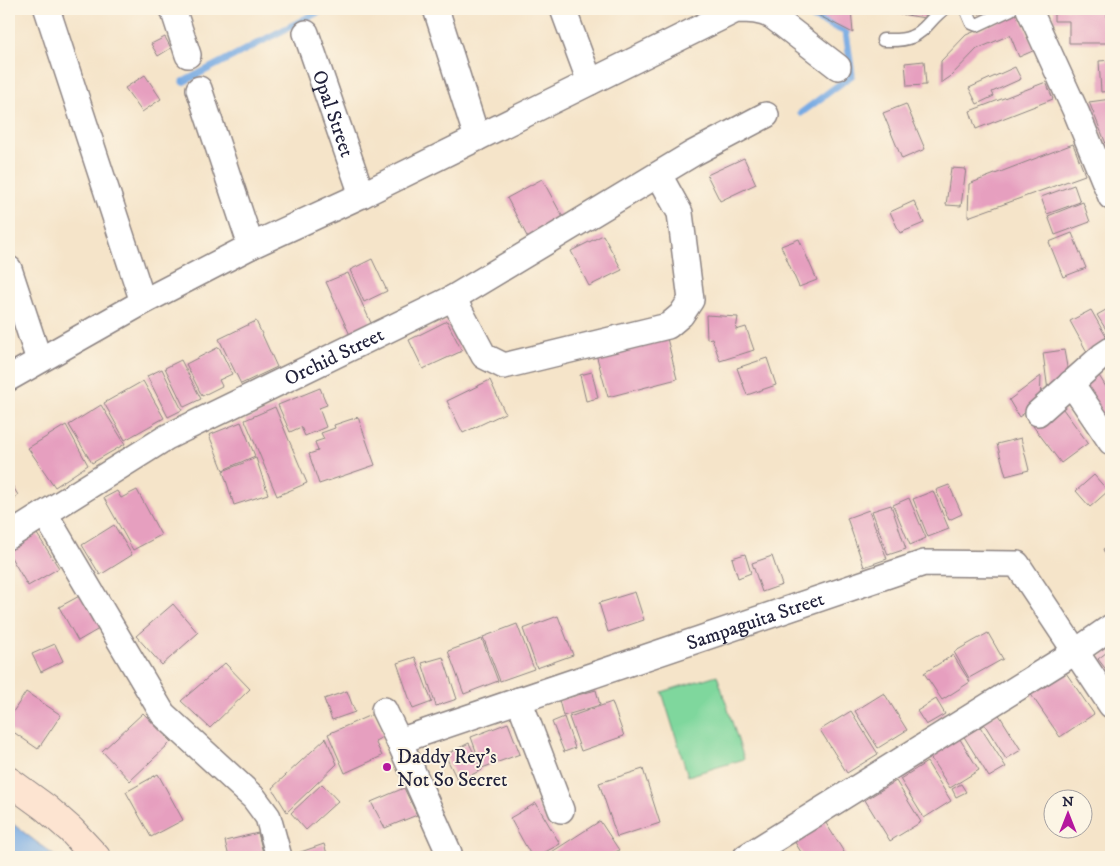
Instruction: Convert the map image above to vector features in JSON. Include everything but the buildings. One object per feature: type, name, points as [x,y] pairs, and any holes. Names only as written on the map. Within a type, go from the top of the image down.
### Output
[{"type":"main road","points":[[9,781],[46,808],[71,830],[96,857]]},
{"type":"street","points":[[47,9],[143,302]]},
{"type":"street","points":[[173,9],[188,55]]},
{"type":"street","points":[[436,9],[477,138]]},
{"type":"street","points":[[563,9],[590,82]]},
{"type":"street","points":[[9,378],[143,302],[251,246],[362,195],[736,10],[753,9],[772,16],[838,67]]},
{"type":"street","points":[[1030,9],[1077,114],[1111,197]]},
{"type":"street","name":"Opal Street","points":[[306,33],[362,195]]},
{"type":"street","points":[[199,89],[251,246]]},
{"type":"street","name":"Orchid Street","points":[[9,536],[167,437],[453,298],[692,154],[766,115]]},
{"type":"street","points":[[453,298],[484,356],[504,366],[668,326],[680,315],[691,300],[680,213],[659,174]]},
{"type":"street","points":[[9,269],[39,360]]},
{"type":"street","points":[[1038,413],[1111,350]]},
{"type":"street","points":[[1071,383],[1111,442]]},
{"type":"street","points":[[45,514],[163,714],[254,798],[268,816],[279,857]]},
{"type":"street","name":"Sampaguita Street","points":[[399,741],[924,562],[1017,564],[1075,652]]},
{"type":"street","points":[[746,857],[1075,652],[1111,627]]},
{"type":"street","points":[[1075,652],[1111,705]]},
{"type":"street","points":[[518,700],[561,810]]},
{"type":"street","points":[[384,710],[450,852],[448,857]]},
{"type":"lane","points":[[883,40],[909,38],[919,33],[937,13],[944,9]]},
{"type":"lane","points":[[966,9],[972,23],[978,25],[1011,9]]},
{"type":"green space","points":[[717,675],[744,759],[688,776],[662,692]]},
{"type":"water","points":[[9,821],[56,857],[9,857]]},
{"type":"waterway","points":[[183,82],[324,9]]},
{"type":"waterway","points":[[795,9],[846,32],[852,75],[801,113]]},
{"type":"place","name":"Daddy Rey’s Not So Secret","points":[[387,767]]}]
